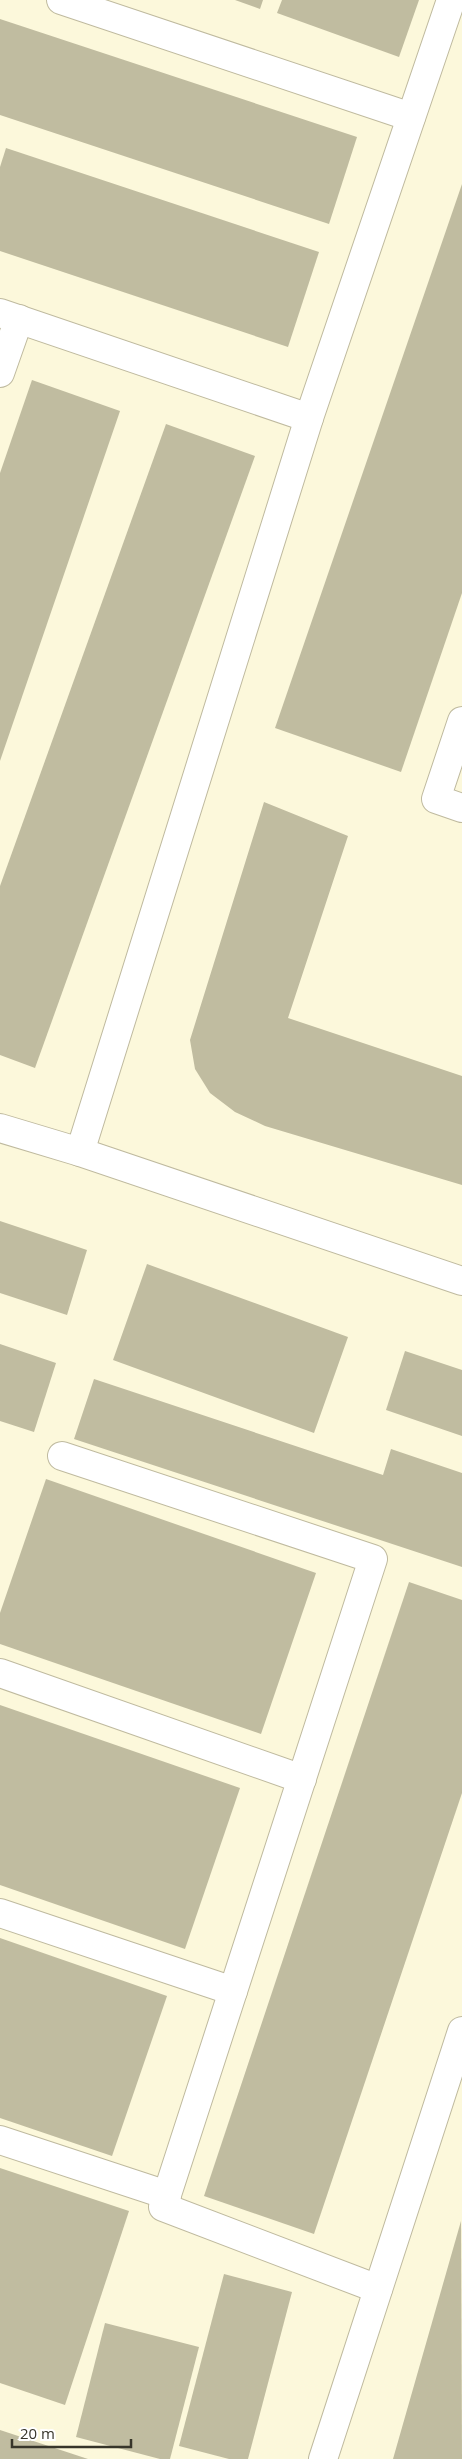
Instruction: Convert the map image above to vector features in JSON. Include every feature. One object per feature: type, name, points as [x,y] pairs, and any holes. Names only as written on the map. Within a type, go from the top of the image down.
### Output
[{"type":"street","points":[[61,0],[411,117]]},
{"type":"street","points":[[80,1152],[309,418],[451,0]]},
{"type":"street","points":[[0,373],[10,316],[309,418]]},
{"type":"street","points":[[462,720],[436,799],[462,808]]},
{"type":"street","points":[[0,1128],[80,1152],[462,1281]]},
{"type":"street","points":[[62,1456],[373,1560],[162,2207],[378,2289]]},
{"type":"street","points":[[0,1673],[302,1779]]},
{"type":"street","points":[[0,1913],[233,1991]]},
{"type":"street","points":[[323,2459],[462,2031]]},
{"type":"street","points":[[0,2140],[167,2195]]},
{"type":"building","points":[[235,0],[263,0],[260,9]]},
{"type":"building","points":[[282,0],[419,0],[399,57],[277,13]]},
{"type":"building","points":[[0,19],[357,137],[329,224],[0,115]]},
{"type":"building","points":[[6,148],[319,252],[288,347],[0,251],[0,167]]},
{"type":"building","points":[[462,184],[462,593],[401,772],[275,728]]},
{"type":"building","points":[[32,380],[120,411],[0,761],[0,473]]},
{"type":"building","points":[[166,424],[255,456],[35,1068],[0,1055],[0,886]]},
{"type":"building","points":[[264,802],[348,836],[288,1018],[462,1076],[462,1185],[265,1126],[235,1112],[210,1093],[195,1069],[190,1040]]},
{"type":"building","points":[[0,1221],[87,1250],[67,1315],[0,1293]]},
{"type":"building","points":[[147,1264],[348,1337],[314,1433],[113,1360]]},
{"type":"building","points":[[0,1344],[56,1363],[34,1432],[0,1421]]},
{"type":"building","points":[[405,1351],[462,1370],[462,1436],[386,1410]]},
{"type":"building","points":[[94,1379],[383,1475],[391,1449],[462,1473],[462,1567],[74,1439]]},
{"type":"building","points":[[46,1479],[316,1573],[261,1734],[0,1644],[0,1613]]},
{"type":"building","points":[[409,1582],[462,1600],[462,1793],[314,2234],[204,2196]]},
{"type":"building","points":[[0,1705],[240,1788],[185,1949],[0,1885]]},
{"type":"building","points":[[0,1938],[167,1996],[112,2156],[0,2118]]},
{"type":"building","points":[[0,2168],[129,2211],[65,2405],[0,2383]]},
{"type":"building","points":[[461,2221],[462,2459],[393,2459]]},
{"type":"building","points":[[224,2274],[292,2292],[248,2459],[229,2459],[179,2446]]},
{"type":"building","points":[[105,2323],[199,2347],[170,2459],[160,2459],[76,2437]]},
{"type":"building","points":[[0,2430],[88,2459],[0,2459]]}]
